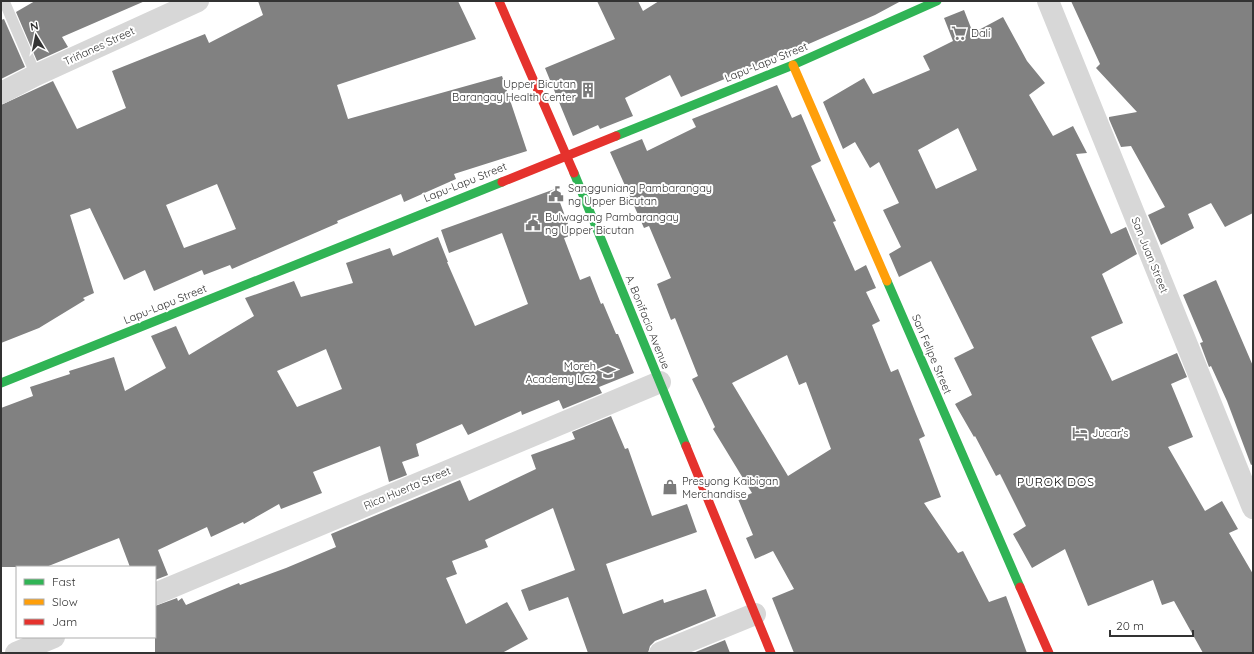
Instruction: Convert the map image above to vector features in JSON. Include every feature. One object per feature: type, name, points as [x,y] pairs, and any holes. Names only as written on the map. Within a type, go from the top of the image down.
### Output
[{"type":"street","name":"Triñanes Street","points":[[1,93],[36,75],[198,1]]},
{"type":"street","name":"A. Bonifacio Avenue","points":[[499,1],[566,154],[771,653]]},
{"type":"street","name":"Lapu-Lapu Street","points":[[1,383],[566,154],[793,65],[936,1]]},
{"type":"street","name":"San Juan Street","points":[[1048,1],[1253,508]]},
{"type":"street","name":"San Felipe Street","points":[[793,65],[1049,653]]},
{"type":"street","name":"Rica Huerta Street","points":[[156,594],[660,382]]},
{"type":"street","points":[[660,653],[755,614]]},
{"type":"street","points":[[16,653],[52,638]]},
{"type":"lane","points":[[4,1],[36,75]]},
{"type":"building","points":[[35,1],[145,1],[62,37],[68,47],[37,61],[16,12]]},
{"type":"building","points":[[258,1],[458,1],[476,39],[337,85],[348,119],[502,76],[527,151],[454,174],[456,179],[404,202],[401,194],[337,221],[338,223],[232,269],[230,265],[204,275],[202,270],[154,291],[145,270],[124,280],[90,208],[70,215],[94,293],[83,298],[85,300],[39,328],[1,343],[1,105],[53,81],[77,129],[126,108],[112,71],[205,34],[209,43],[263,15]],"holes":[[[217,184],[236,229],[184,248],[166,205]]]},
{"type":"building","points":[[597,1],[638,1],[643,11],[659,1],[901,1],[875,15],[788,53],[681,97],[670,75],[625,98],[633,116],[600,129],[598,125],[573,136],[545,68],[615,39]]},
{"type":"building","points":[[1071,1],[1253,1],[1253,213],[1225,227],[1211,203],[1188,214],[1194,228],[1161,245],[1148,215],[1165,207],[1131,146],[1121,147],[1109,119],[1109,117],[1137,112],[1096,68],[1100,64]]},
{"type":"building","points":[[964,10],[973,33],[1003,17],[1027,61],[1045,83],[1029,95],[1053,136],[1073,126],[1087,153],[1076,154],[1111,234],[1126,227],[1137,254],[1102,274],[1123,323],[1091,337],[1112,381],[1177,353],[1187,377],[1171,384],[1193,437],[1168,447],[1205,511],[1222,501],[1238,529],[1229,533],[1253,574],[1253,653],[1203,653],[1174,601],[1162,605],[1153,580],[1088,606],[1065,549],[1032,568],[1013,534],[1026,526],[1000,474],[996,476],[975,436],[974,437],[955,404],[972,395],[954,358],[974,348],[931,261],[899,277],[889,254],[901,247],[883,210],[899,203],[879,162],[870,168],[855,142],[843,149],[823,102],[864,78],[873,94],[930,70],[923,56],[953,41],[944,18]],"holes":[[[958,128],[977,170],[936,189],[918,150]]]},
{"type":"building","points":[[4,19],[25,67],[1,79],[1,20]]},
{"type":"building","points":[[777,85],[792,118],[801,114],[821,161],[811,166],[836,221],[833,222],[855,271],[866,265],[876,288],[866,292],[880,321],[872,325],[891,372],[898,369],[925,436],[919,439],[941,497],[924,503],[958,553],[963,551],[989,602],[1006,596],[1027,653],[794,653],[772,598],[794,589],[773,551],[755,559],[746,538],[753,535],[738,499],[752,493],[713,429],[715,427],[692,379],[698,376],[675,318],[671,320],[657,284],[671,278],[649,226],[644,228],[610,152],[642,139],[647,151],[696,127],[692,119]],"holes":[[[787,355],[799,385],[806,382],[831,449],[788,476],[732,383]]]},
{"type":"building","points":[[555,189],[572,235],[564,238],[580,280],[590,276],[601,304],[603,303],[616,334],[618,334],[634,373],[599,387],[602,393],[563,409],[559,400],[522,415],[521,411],[468,435],[462,424],[416,444],[419,456],[402,462],[407,475],[389,482],[380,446],[313,472],[322,493],[281,509],[279,504],[244,524],[243,522],[211,537],[207,527],[158,550],[168,575],[156,580],[156,566],[130,566],[119,538],[49,566],[1,567],[1,408],[33,396],[30,387],[70,374],[69,371],[114,357],[125,391],[166,368],[151,336],[176,326],[189,355],[254,316],[245,298],[294,281],[301,297],[353,283],[346,263],[390,248],[393,256],[438,237],[447,262],[475,326],[528,304],[502,233],[449,253],[441,230]],"holes":[[[326,349],[342,389],[297,407],[277,371]]]},
{"type":"building","points":[[1216,280],[1253,366],[1253,464],[1251,465],[1227,401],[1211,366],[1209,367],[1200,343],[1203,342],[1183,295]]},
{"type":"building","points":[[611,416],[625,449],[628,448],[652,516],[687,504],[697,532],[606,564],[623,614],[663,599],[664,603],[706,589],[716,616],[655,641],[650,646],[648,653],[588,653],[568,597],[529,611],[521,590],[575,570],[553,508],[485,540],[488,547],[452,561],[457,574],[446,578],[466,624],[507,602],[528,639],[502,653],[155,653],[156,606],[177,598],[178,601],[182,598],[186,605],[239,583],[240,585],[286,568],[336,547],[331,534],[460,480],[469,501],[536,469],[531,455],[575,439],[572,432]]},
{"type":"building","points":[[725,640],[730,653],[693,653]]},
{"type":"traffic: fast","points":[[616,136],[793,65],[937,1]]},
{"type":"traffic: fast","points":[[574,173],[686,446]]},
{"type":"traffic: fast","points":[[1,383],[502,182]]},
{"type":"traffic: fast","points":[[887,281],[1020,587]]},
{"type":"traffic: slow","points":[[793,65],[887,281]]},
{"type":"traffic: jam","points":[[499,1],[574,173]]},
{"type":"traffic: jam","points":[[502,182],[616,136]]},
{"type":"traffic: jam","points":[[686,446],[771,653]]},
{"type":"traffic: jam","points":[[1020,587],[1049,653]]},
{"type":"place","name":"Dali","points":[[959,33]]},
{"type":"place","name":"Upper Bicutan Barangay Health Center","points":[[588,90]]},
{"type":"place","name":"Sangguniang Pambarangay ng Upper Bicutan","points":[[556,194]]},
{"type":"place","name":"Bulwagang Pambarangay ng Upper Bicutan","points":[[533,223]]},
{"type":"place","name":"Moreh Academy LC2","points":[[608,372]]},
{"type":"place","name":"Jucar's","points":[[1080,433]]},
{"type":"place","name":"Presyong Kaibigan Merchandise","points":[[670,487]]},
{"type":"district","name":"PUROK DOS","points":[[1056,481]]}]
